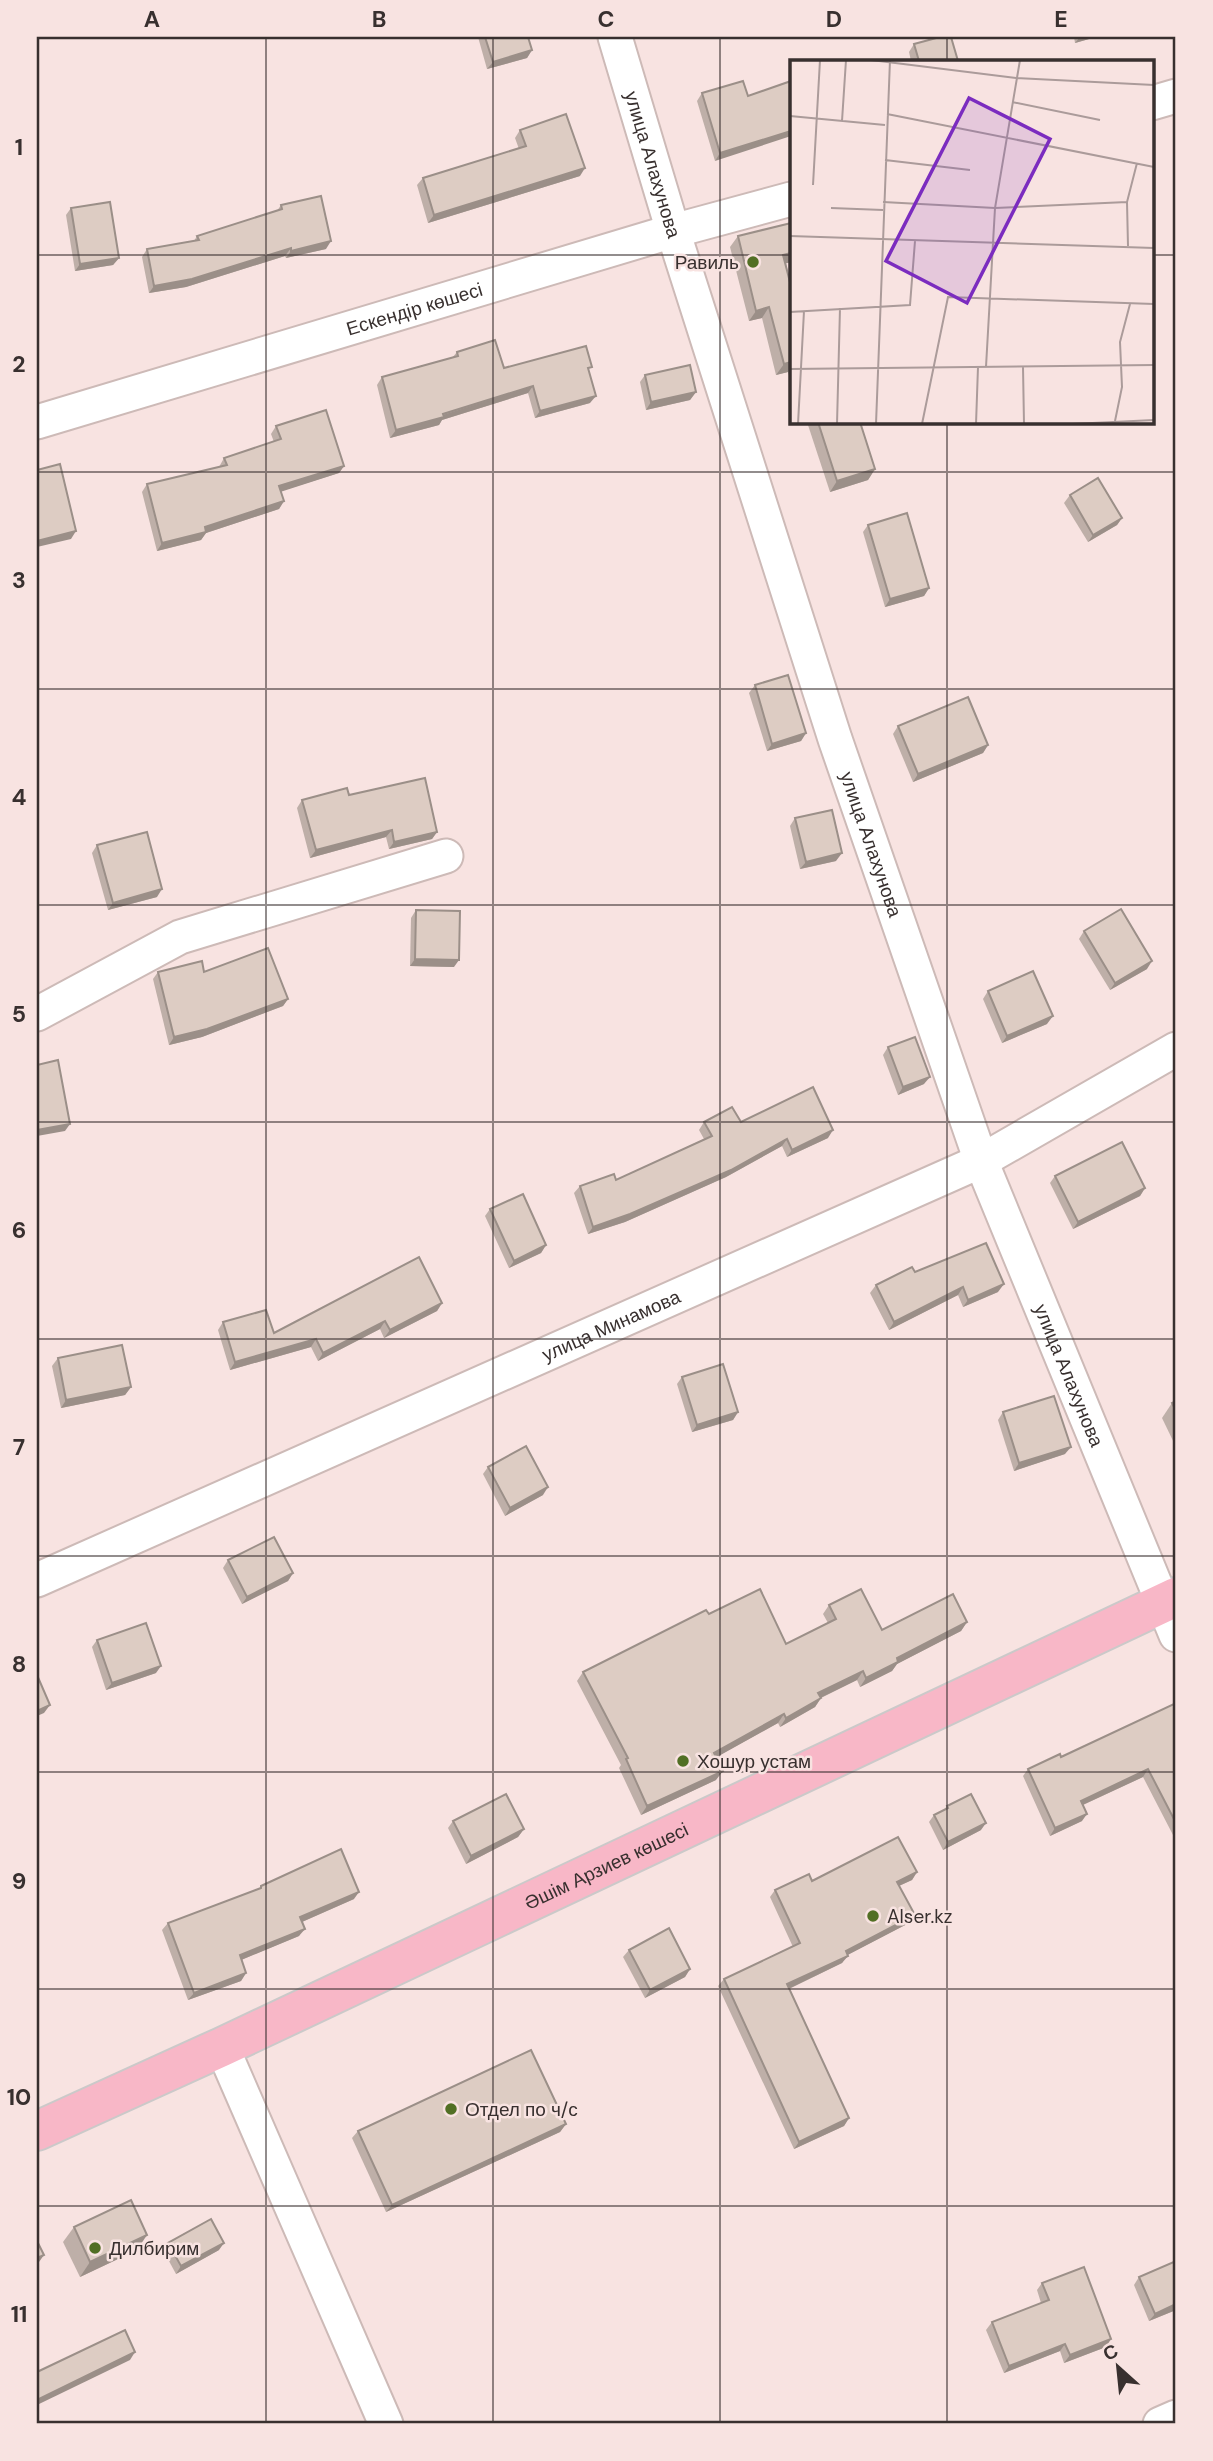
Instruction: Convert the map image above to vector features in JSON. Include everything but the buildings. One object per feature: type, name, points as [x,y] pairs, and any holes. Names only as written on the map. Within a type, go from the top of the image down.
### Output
[{"type":"main road","name":"Әшім Арзиев көшесі","points":[[37,2131],[1172,1612]]},
{"type":"street","name":"улица Алахунова","points":[[615,37],[673,231],[835,739],[981,1161],[1172,1612]]},
{"type":"street","points":[[1154,102],[1176,96]]},
{"type":"street","name":"Ескендір көшесі","points":[[37,422],[673,231],[790,199]]},
{"type":"street","points":[[37,1014],[180,937],[446,856]]},
{"type":"street","name":"улица Минамова","points":[[37,1580],[981,1161],[1176,1049]]},
{"type":"street","points":[[222,2047],[386,2424]]},
{"type":"street","points":[[1160,2424],[1176,2417]]},
{"type":"place","name":"Равиль","points":[[753,262]]},
{"type":"place","name":"Хошур устам","points":[[683,1761]]},
{"type":"place","name":"Alser.kz","points":[[873,1916]]},
{"type":"place","name":"Отдел по ч/с","points":[[451,2109]]},
{"type":"place","name":"Дилбирим","points":[[95,2248]]}]
